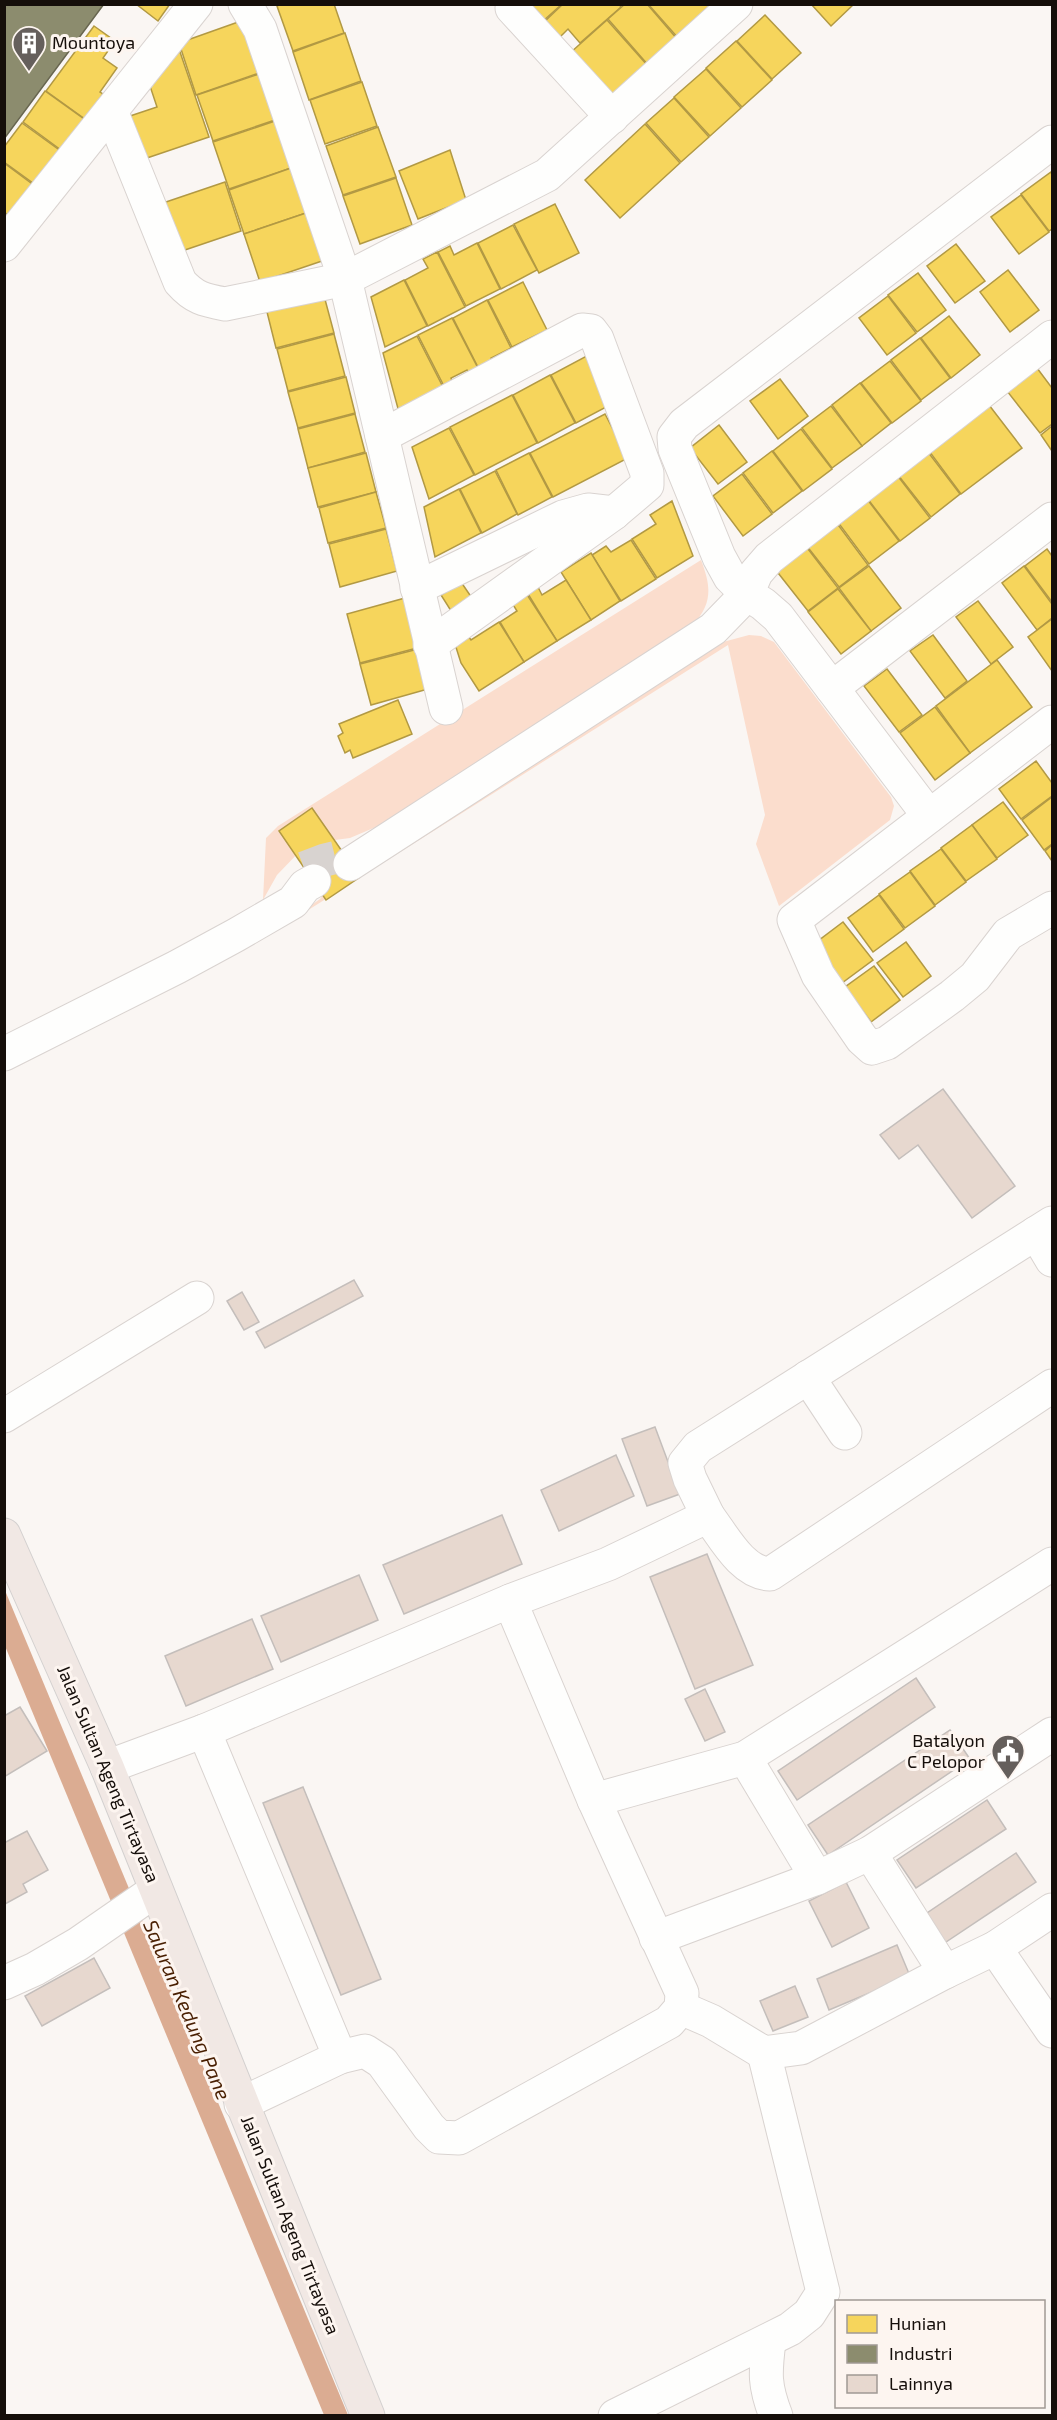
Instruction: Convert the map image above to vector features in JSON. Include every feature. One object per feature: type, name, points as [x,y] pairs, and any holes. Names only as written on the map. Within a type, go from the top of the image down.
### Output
[{"type":"main road","name":"Jalan Sultan Ageng Tirtayasa","points":[[4,1535],[107,1767],[148,1895],[241,2104],[368,2415]]},
{"type":"street","points":[[4,244],[196,4]]},
{"type":"street","points":[[245,4],[260,29],[345,279],[446,708]]},
{"type":"street","points":[[111,111],[180,282],[190,294],[225,304],[345,279],[547,175],[734,5]]},
{"type":"street","points":[[512,8],[612,117]]},
{"type":"street","points":[[929,816],[778,617],[747,594],[730,577],[719,557],[675,449],[674,437],[684,424],[1053,142]]},
{"type":"street","points":[[382,436],[582,330],[591,331],[597,339],[647,473],[646,485],[614,513],[430,645]]},
{"type":"street","points":[[348,860],[383,843],[713,629],[747,594],[756,573],[769,558],[1053,336]]},
{"type":"street","points":[[417,588],[562,517],[588,510],[614,513]]},
{"type":"street","points":[[832,688],[1053,519]]},
{"type":"street","points":[[1052,723],[794,920],[818,975],[862,1040],[872,1048],[887,1043],[952,996],[975,977],[1008,934],[1053,908]]},
{"type":"street","points":[[4,1054],[177,967],[275,913],[290,882],[309,874]]},
{"type":"street","points":[[1047,1239],[808,1377],[698,1448],[685,1463],[708,1516],[744,1563],[758,1573],[770,1574],[1053,1386]]},
{"type":"street","points":[[4,1416],[196,1298]]},
{"type":"street","points":[[808,1377],[845,1433]]},
{"type":"street","points":[[107,1767],[204,1731],[510,1601],[609,1564],[708,1516]]},
{"type":"street","points":[[594,1800],[745,1758],[1053,1564]]},
{"type":"street","points":[[241,2104],[340,2057],[365,2051],[382,2062],[439,2138],[459,2138],[669,2022],[681,2008],[682,1993],[594,1800],[510,1601]]},
{"type":"street","points":[[204,1731],[340,2057]]},
{"type":"street","points":[[656,1938],[817,1878],[870,1853],[1053,1734]]},
{"type":"street","points":[[745,1758],[817,1878]]},
{"type":"street","points":[[870,1853],[945,1972]]},
{"type":"street","points":[[4,1983],[35,1969],[78,1944],[148,1895]]},
{"type":"street","points":[[681,2008],[711,2021],[764,2053],[801,2048],[995,1948],[1053,1910]]},
{"type":"street","points":[[995,1948],[1053,2031]]},
{"type":"street","points":[[615,2415],[790,2329],[809,2314],[822,2292],[764,2053]]},
{"type":"street","points":[[769,2341],[765,2375],[767,2392],[776,2415]]},
{"type":"shaded area","points":[[701,560],[707,578],[708,594],[704,609],[693,625],[390,821],[350,838],[320,842],[302,849],[277,875],[263,900],[266,838],[278,826]]},
{"type":"shaded area","points":[[749,635],[761,636],[774,642],[891,797],[894,806],[890,820],[779,906],[756,844],[765,815],[728,645],[256,943],[5,1071],[5,1068],[303,911],[320,899],[329,887],[361,873],[723,642]]},
{"type":"shaded area","points":[[4,1588],[348,2415],[324,2415],[5,1646]]},
{"type":"building: Hunian","points":[[136,4],[170,4],[158,21]]},
{"type":"building: Hunian","points":[[281,4],[334,4],[344,33],[293,51],[277,6]]},
{"type":"building: Hunian","points":[[527,4],[562,4],[542,22]]},
{"type":"building: Hunian","points":[[563,4],[619,4],[621,7],[580,43],[568,29],[558,39],[543,23]]},
{"type":"building: Hunian","points":[[625,4],[647,4],[678,40],[649,66],[608,19]]},
{"type":"building: Hunian","points":[[648,4],[708,4],[712,10],[679,39]]},
{"type":"building: Hunian","points":[[811,4],[854,4],[831,26]]},
{"type":"building: Hunian","points":[[765,15],[801,53],[772,79],[737,41]]},
{"type":"building: Hunian","points":[[607,20],[648,66],[612,99],[570,53]]},
{"type":"building: Hunian","points":[[241,21],[259,73],[196,95],[179,43]]},
{"type":"building: Hunian","points":[[94,26],[115,41],[103,58],[117,68],[100,92],[103,94],[85,119],[46,91]]},
{"type":"building: Hunian","points":[[345,33],[361,81],[309,100],[293,52]]},
{"type":"building: Hunian","points":[[736,41],[772,80],[742,107],[706,68]]},
{"type":"building: Hunian","points":[[179,49],[209,137],[144,159],[130,116],[157,107],[150,86]]},
{"type":"building: Hunian","points":[[706,69],[741,108],[710,136],[674,97]]},
{"type":"building: Hunian","points":[[259,74],[275,120],[213,141],[197,95]]},
{"type":"building: Hunian","points":[[362,82],[377,126],[325,144],[310,100]]},
{"type":"building: Hunian","points":[[45,91],[84,119],[61,150],[23,122]]},
{"type":"building: Hunian","points":[[674,98],[709,137],[681,162],[646,123]]},
{"type":"building: Hunian","points":[[275,121],[291,168],[229,189],[213,142]]},
{"type":"building: Hunian","points":[[22,123],[69,157],[44,191],[4,162],[4,147]]},
{"type":"building: Hunian","points":[[645,124],[680,163],[620,218],[585,180]]},
{"type":"building: Hunian","points":[[378,127],[396,177],[343,195],[326,146]]},
{"type":"building: Hunian","points":[[450,150],[466,200],[418,219],[399,171]]},
{"type":"building: Hunian","points":[[4,163],[43,192],[19,223],[4,212]]},
{"type":"building: Hunian","points":[[291,168],[306,213],[244,234],[229,190]]},
{"type":"building: Hunian","points":[[1051,172],[1052,229],[1049,231],[1021,194]]},
{"type":"building: Hunian","points":[[396,178],[412,225],[360,244],[343,196]]},
{"type":"building: Hunian","points":[[225,182],[241,231],[176,253],[160,204]]},
{"type":"building: Hunian","points":[[1021,195],[1049,232],[1019,254],[991,217]]},
{"type":"building: Hunian","points":[[555,204],[579,253],[539,273],[514,224]]},
{"type":"building: Hunian","points":[[306,213],[322,261],[260,282],[244,234]]},
{"type":"building: Hunian","points":[[513,225],[537,270],[501,289],[478,243]]},
{"type":"building: Hunian","points":[[477,243],[500,289],[466,306],[438,252],[450,246],[454,255]]},
{"type":"building: Hunian","points":[[956,244],[985,281],[955,303],[927,266]]},
{"type":"building: Hunian","points":[[437,252],[465,307],[428,326],[405,280],[428,268],[423,259]]},
{"type":"building: Hunian","points":[[1008,270],[1039,310],[1010,332],[980,292]]},
{"type":"building: Hunian","points":[[918,273],[946,310],[917,332],[888,295]]},
{"type":"building: Hunian","points":[[404,280],[427,326],[385,347],[371,297]]},
{"type":"building: Hunian","points":[[523,282],[547,330],[512,347],[488,300]]},
{"type":"building: Hunian","points":[[323,292],[334,333],[276,348],[266,308]]},
{"type":"building: Hunian","points":[[888,296],[916,333],[887,355],[859,318]]},
{"type":"building: Hunian","points":[[487,300],[511,348],[491,358],[494,366],[481,373],[453,318]]},
{"type":"building: Hunian","points":[[949,316],[980,355],[951,378],[921,338]]},
{"type":"building: Hunian","points":[[452,318],[481,374],[471,379],[467,370],[451,378],[455,388],[447,392],[418,335]]},
{"type":"building: Hunian","points":[[334,334],[345,376],[288,391],[277,349]]},
{"type":"building: Hunian","points":[[417,336],[446,393],[400,416],[383,353]]},
{"type":"building: Hunian","points":[[920,338],[950,378],[921,400],[891,360]]},
{"type":"building: Hunian","points":[[596,351],[612,404],[576,423],[551,375]]},
{"type":"building: Hunian","points":[[890,361],[921,401],[892,423],[861,383]]},
{"type":"building: Hunian","points":[[1037,368],[1052,388],[1052,424],[1040,433],[1007,391]]},
{"type":"building: Hunian","points":[[550,375],[575,423],[538,443],[513,395]]},
{"type":"building: Hunian","points":[[346,377],[355,413],[298,428],[288,392]]},
{"type":"building: Hunian","points":[[780,379],[808,416],[778,439],[750,401]]},
{"type":"building: Hunian","points":[[860,383],[891,423],[862,446],[832,405]]},
{"type":"building: Hunian","points":[[512,395],[537,443],[475,475],[450,427]]},
{"type":"building: Hunian","points":[[989,405],[1022,448],[961,494],[929,451]]},
{"type":"building: Hunian","points":[[831,406],[862,446],[832,468],[802,428]]},
{"type":"building: Hunian","points":[[355,414],[365,452],[308,468],[298,429]]},
{"type":"building: Hunian","points":[[605,414],[628,458],[553,497],[530,453]]},
{"type":"building: Hunian","points":[[719,425],[747,462],[718,484],[690,448]]},
{"type":"building: Hunian","points":[[1052,426],[1052,451],[1041,435]]},
{"type":"building: Hunian","points":[[449,428],[474,475],[429,499],[412,447]]},
{"type":"building: Hunian","points":[[801,429],[832,469],[803,491],[773,451]]},
{"type":"building: Hunian","points":[[772,451],[802,491],[773,513],[743,473]]},
{"type":"building: Hunian","points":[[928,452],[960,494],[931,517],[898,475]]},
{"type":"building: Hunian","points":[[366,453],[376,492],[318,507],[308,468]]},
{"type":"building: Hunian","points":[[529,453],[552,497],[518,515],[496,470]]},
{"type":"building: Hunian","points":[[495,471],[517,514],[482,533],[460,489]]},
{"type":"building: Hunian","points":[[742,474],[772,514],[743,536],[713,496]]},
{"type":"building: Hunian","points":[[897,475],[930,518],[900,541],[867,498]]},
{"type":"building: Hunian","points":[[459,489],[481,533],[435,557],[424,507]]},
{"type":"building: Hunian","points":[[376,492],[386,528],[328,543],[319,508]]},
{"type":"building: Hunian","points":[[867,499],[899,541],[869,564],[837,521]]},
{"type":"building: Hunian","points":[[672,501],[693,556],[657,578],[632,539],[656,524],[650,515]]},
{"type":"building: Hunian","points":[[836,522],[868,565],[839,587],[806,545]]},
{"type":"building: Hunian","points":[[386,529],[397,571],[340,587],[329,544]]},
{"type":"building: Hunian","points":[[631,540],[656,579],[621,601],[592,555],[606,546],[611,552]]},
{"type":"building: Hunian","points":[[805,545],[838,588],[808,611],[775,569]]},
{"type":"building: Hunian","points":[[1047,549],[1052,556],[1052,602],[1025,566]]},
{"type":"building: Hunian","points":[[591,553],[620,601],[591,620],[561,572]]},
{"type":"building: Hunian","points":[[869,566],[901,608],[871,631],[839,588]]},
{"type":"building: Hunian","points":[[1024,566],[1052,604],[1052,618],[1037,630],[1002,583]]},
{"type":"building: Hunian","points":[[566,580],[591,620],[557,641],[528,594],[538,587],[542,595]]},
{"type":"building: Hunian","points":[[461,582],[474,601],[453,614],[441,595]]},
{"type":"building: Hunian","points":[[838,589],[871,631],[841,654],[808,612]]},
{"type":"building: Hunian","points":[[526,593],[557,641],[524,662],[500,622],[517,611],[512,603]]},
{"type":"building: Hunian","points":[[405,598],[417,648],[360,663],[347,614]]},
{"type":"building: Hunian","points":[[978,601],[1013,647],[991,664],[956,617]]},
{"type":"building: Hunian","points":[[1052,619],[1052,671],[1028,637]]},
{"type":"building: Hunian","points":[[499,622],[524,662],[479,691],[461,663],[454,641],[466,633],[471,640]]},
{"type":"building: Hunian","points":[[933,635],[967,681],[945,698],[910,651]]},
{"type":"building: Hunian","points":[[418,649],[428,689],[371,705],[360,664]]},
{"type":"building: Hunian","points":[[997,660],[1032,707],[970,753],[936,706]]},
{"type":"building: Hunian","points":[[887,669],[922,715],[899,732],[864,686]]},
{"type":"building: Hunian","points":[[398,700],[412,734],[353,758],[350,750],[345,753],[338,736],[343,733],[339,724]]},
{"type":"building: Hunian","points":[[935,707],[970,753],[935,780],[900,733]]},
{"type":"building: Hunian","points":[[1036,761],[1052,783],[1052,796],[1021,819],[999,789]]},
{"type":"building: Hunian","points":[[1052,797],[1052,844],[1044,850],[1022,820]]},
{"type":"building: Hunian","points":[[1003,802],[1028,835],[997,858],[972,825]]},
{"type":"building: Hunian","points":[[312,808],[360,877],[326,900],[279,831]]},
{"type":"building: Hunian","points":[[972,825],[997,859],[966,881],[941,848]]},
{"type":"building: Hunian","points":[[1052,845],[1052,861],[1045,851]]},
{"type":"building: Hunian","points":[[941,849],[966,882],[935,905],[910,871]]},
{"type":"building: Hunian","points":[[910,872],[935,906],[905,928],[879,894]]},
{"type":"building: Hunian","points":[[879,895],[904,929],[873,952],[848,918]]},
{"type":"building: Hunian","points":[[843,922],[873,960],[842,983],[814,944]]},
{"type":"building: Hunian","points":[[906,942],[931,976],[903,997],[877,963]]},
{"type":"building: Hunian","points":[[874,966],[900,1000],[871,1022],[845,987]]},
{"type":"building: Industri","name":"Mountoya","points":[[4,4],[104,4],[4,139]]},
{"type":"building: Lainnya","points":[[943,1089],[1015,1186],[972,1218],[918,1145],[899,1159],[880,1135]]},
{"type":"building: Lainnya","points":[[354,1280],[363,1296],[265,1348],[256,1332]]},
{"type":"building: Lainnya","points":[[242,1292],[259,1322],[244,1330],[227,1301]]},
{"type":"building: Lainnya","points":[[655,1427],[680,1494],[647,1506],[622,1439]]},
{"type":"building: Lainnya","points":[[616,1455],[634,1496],[559,1531],[541,1490]]},
{"type":"building: Lainnya","points":[[502,1515],[522,1564],[404,1614],[383,1565]]},
{"type":"building: Lainnya","points":[[707,1554],[753,1665],[695,1689],[650,1577]]},
{"type":"building: Lainnya","points":[[359,1575],[378,1620],[281,1662],[261,1616]]},
{"type":"building: Lainnya","points":[[252,1619],[273,1669],[186,1706],[165,1656]]},
{"type":"building: Lainnya","points":[[916,1678],[935,1707],[797,1800],[778,1771]]},
{"type":"building: Lainnya","points":[[705,1689],[725,1732],[705,1741],[685,1699]]},
{"type":"building: Lainnya","points":[[20,1707],[47,1751],[4,1777],[4,1716]]},
{"type":"building: Lainnya","points":[[950,1730],[970,1759],[828,1855],[808,1825]]},
{"type":"building: Lainnya","points":[[303,1787],[381,1979],[341,1995],[263,1803]]},
{"type":"building: Lainnya","points":[[987,1800],[1006,1829],[916,1888],[897,1860]]},
{"type":"building: Lainnya","points":[[27,1831],[48,1870],[23,1884],[27,1892],[5,1904],[4,1843]]},
{"type":"building: Lainnya","points":[[1016,1853],[1036,1882],[943,1944],[924,1915]]},
{"type":"building: Lainnya","points":[[846,1882],[869,1928],[832,1947],[809,1901]]},
{"type":"building: Lainnya","points":[[897,1945],[910,1976],[829,2010],[817,1979]]},
{"type":"building: Lainnya","points":[[94,1958],[110,1988],[42,2026],[25,1996]]},
{"type":"building: Lainnya","points":[[795,1986],[808,2017],[773,2031],[760,2001]]},
{"type":"tunnel","points":[[304,868],[345,855]]},
{"type":"place","name":"Mountoya","points":[[29,72]]},
{"type":"place","name":"Batalyon C Pelopor","points":[[1008,1780]]},
{"type":"water label","name":"Saluran Kedung Pane","points":[[187,2010]]}]
